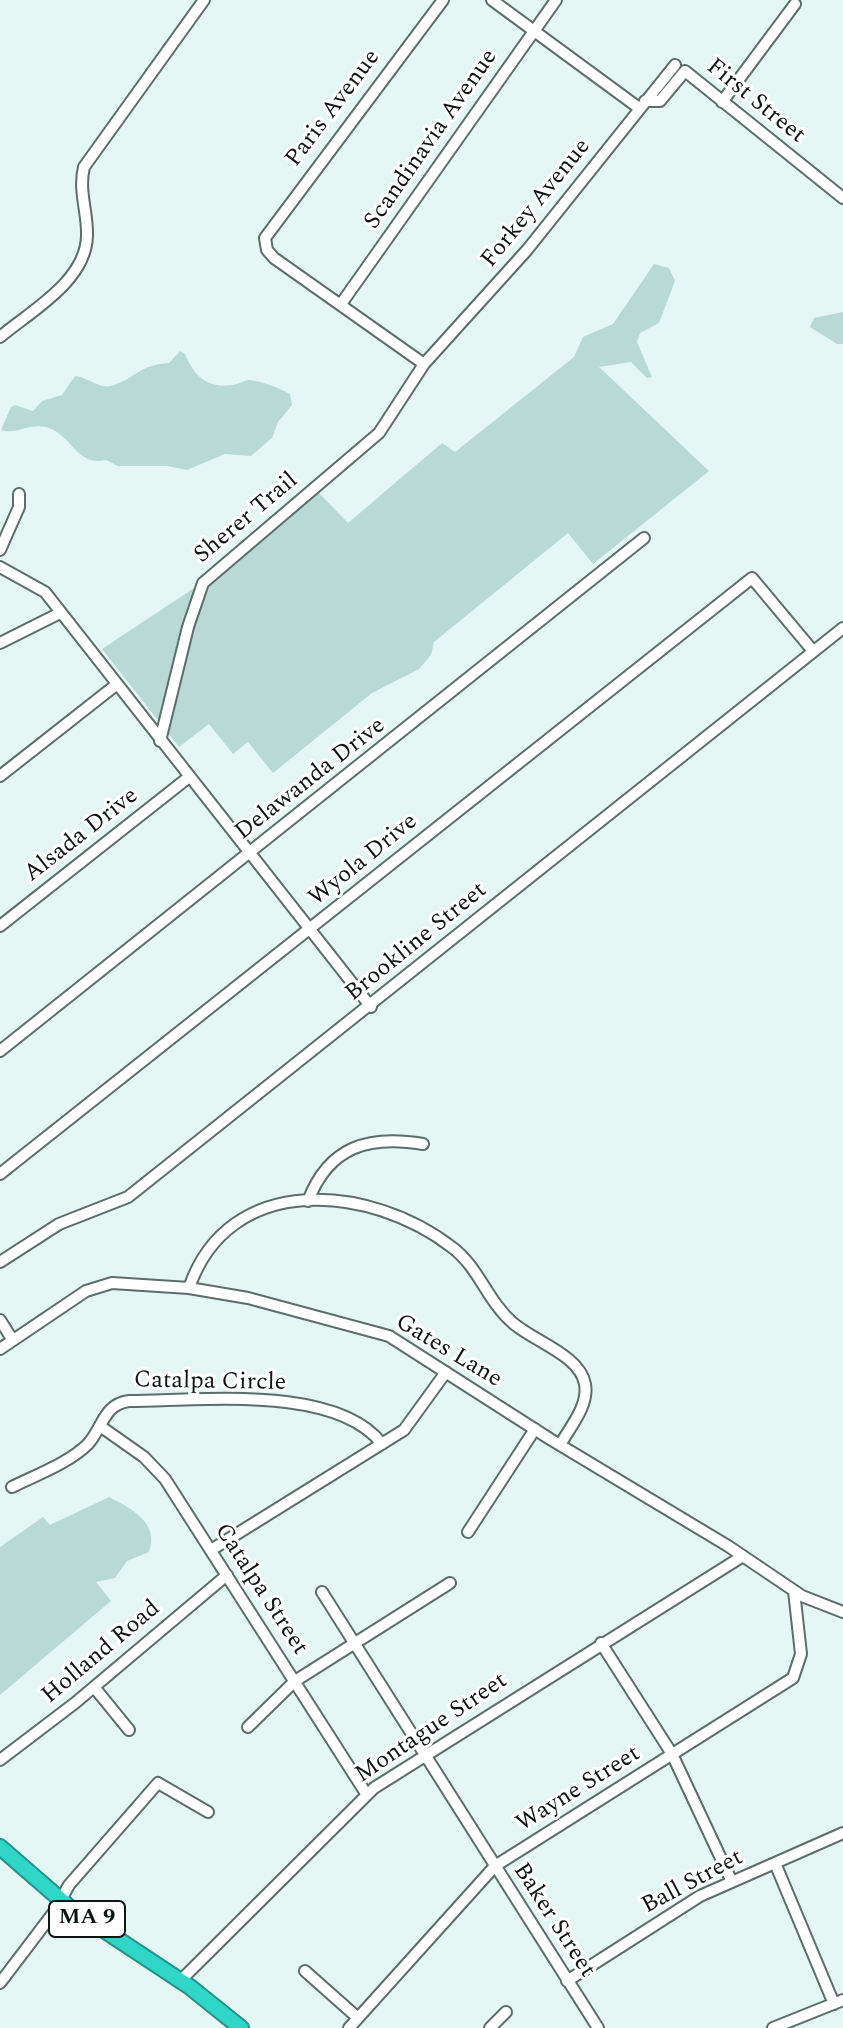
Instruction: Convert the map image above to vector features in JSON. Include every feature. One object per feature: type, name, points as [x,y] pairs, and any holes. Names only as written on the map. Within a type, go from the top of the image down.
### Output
[{"type":"highway","name":"MA 9","points":[[0,1847],[61,1900],[180,1981],[241,2028]]},
{"type":"street","points":[[0,337],[79,266],[88,234],[82,187],[84,167],[204,0]]},
{"type":"street","name":"Paris Avenue","points":[[341,304],[274,258],[266,246],[272,225],[443,0]]},
{"type":"street","points":[[492,0],[642,105]]},
{"type":"street","name":"Scandinavia Avenue","points":[[341,304],[483,108],[556,0]]},
{"type":"street","points":[[722,102],[795,4]]},
{"type":"street","name":"Forkey Avenue","points":[[424,364],[527,250],[675,65]]},
{"type":"street","name":"First Street","points":[[642,105],[660,101],[685,71],[843,198]]},
{"type":"street","points":[[341,304],[424,364]]},
{"type":"street","name":"Sherer Trail","points":[[160,741],[188,627],[203,583],[371,442],[424,364]]},
{"type":"street","points":[[0,550],[19,507],[19,494]]},
{"type":"street","name":"Delawanda Drive","points":[[0,1051],[644,538]]},
{"type":"street","points":[[0,567],[39,587],[371,1007]]},
{"type":"street","name":"Wyola Drive","points":[[0,1174],[752,578],[813,651]]},
{"type":"street","points":[[0,643],[60,613]]},
{"type":"street","name":"Brookline Street","points":[[0,1262],[59,1224],[128,1197],[371,1007],[843,628]]},
{"type":"street","points":[[0,776],[116,685]]},
{"type":"street","name":"Alsada Drive","points":[[0,926],[189,777]]},
{"type":"street","points":[[308,1201],[327,1166],[352,1149],[390,1140],[423,1144]]},
{"type":"street","points":[[189,1288],[207,1248],[224,1231],[264,1209],[308,1201],[359,1203],[396,1214],[432,1232],[463,1256],[509,1320],[569,1361],[581,1374],[585,1388],[582,1408],[560,1445]]},
{"type":"street","name":"Gates Lane","points":[[0,1349],[99,1284],[189,1288],[248,1298],[389,1336],[743,1556],[794,1591],[843,1612]]},
{"type":"street","points":[[0,1320],[12,1339]]},
{"type":"street","points":[[211,1550],[407,1426],[446,1372]]},
{"type":"street","name":"Catalpa Circle","points":[[12,1487],[84,1448],[109,1409],[129,1401],[275,1400],[357,1420],[382,1444]]},
{"type":"street","name":"Catalpa Street","points":[[100,1426],[157,1470],[367,1795]]},
{"type":"street","points":[[468,1532],[535,1429]]},
{"type":"street","name":"Montague Street","points":[[180,1981],[367,1795],[424,1755],[743,1556]]},
{"type":"street","name":"Holland Road","points":[[0,1760],[94,1687],[227,1575]]},
{"type":"street","points":[[248,1727],[295,1681],[450,1583]]},
{"type":"street","name":"Wayne Street","points":[[349,2028],[495,1866],[795,1675],[801,1654],[794,1591]]},
{"type":"street","name":"Baker Street","points":[[322,1592],[598,2028]]},
{"type":"street","points":[[601,1643],[672,1754],[732,1882]]},
{"type":"street","points":[[94,1687],[129,1730]]},
{"type":"street","points":[[0,1983],[69,1885],[158,1783],[208,1812]]},
{"type":"street","name":"Ball Street","points":[[567,1981],[700,1896],[843,1833]]},
{"type":"street","points":[[773,2028],[838,2002],[775,1863]]},
{"type":"street","points":[[305,1971],[358,2018]]},
{"type":"street","points":[[490,2028],[506,2012]]},
{"type":"shaded area","points":[[654,264],[669,268],[675,281],[659,323],[640,333],[637,342],[652,377],[647,378],[631,362],[599,367],[709,471],[593,564],[568,533],[434,642],[431,655],[419,669],[372,693],[273,773],[248,742],[233,754],[209,724],[179,747],[102,649],[238,559],[318,492],[348,523],[442,443],[455,452],[574,357],[583,337],[613,324]]},
{"type":"shaded area","points":[[843,312],[843,344],[837,344],[810,327],[814,318]]},
{"type":"shaded area","points":[[180,351],[198,376],[211,383],[227,385],[248,380],[290,394],[292,405],[278,422],[272,438],[251,456],[225,454],[187,470],[167,466],[118,466],[106,460],[88,459],[62,436],[46,427],[1,430],[11,407],[15,405],[33,411],[42,401],[62,395],[75,376],[102,386],[111,386],[150,366],[169,363]]},
{"type":"shaded area","points":[[109,1497],[134,1511],[147,1524],[151,1541],[149,1552],[127,1561],[115,1578],[96,1582],[111,1601],[0,1695],[0,1547],[43,1517],[50,1525]]}]
